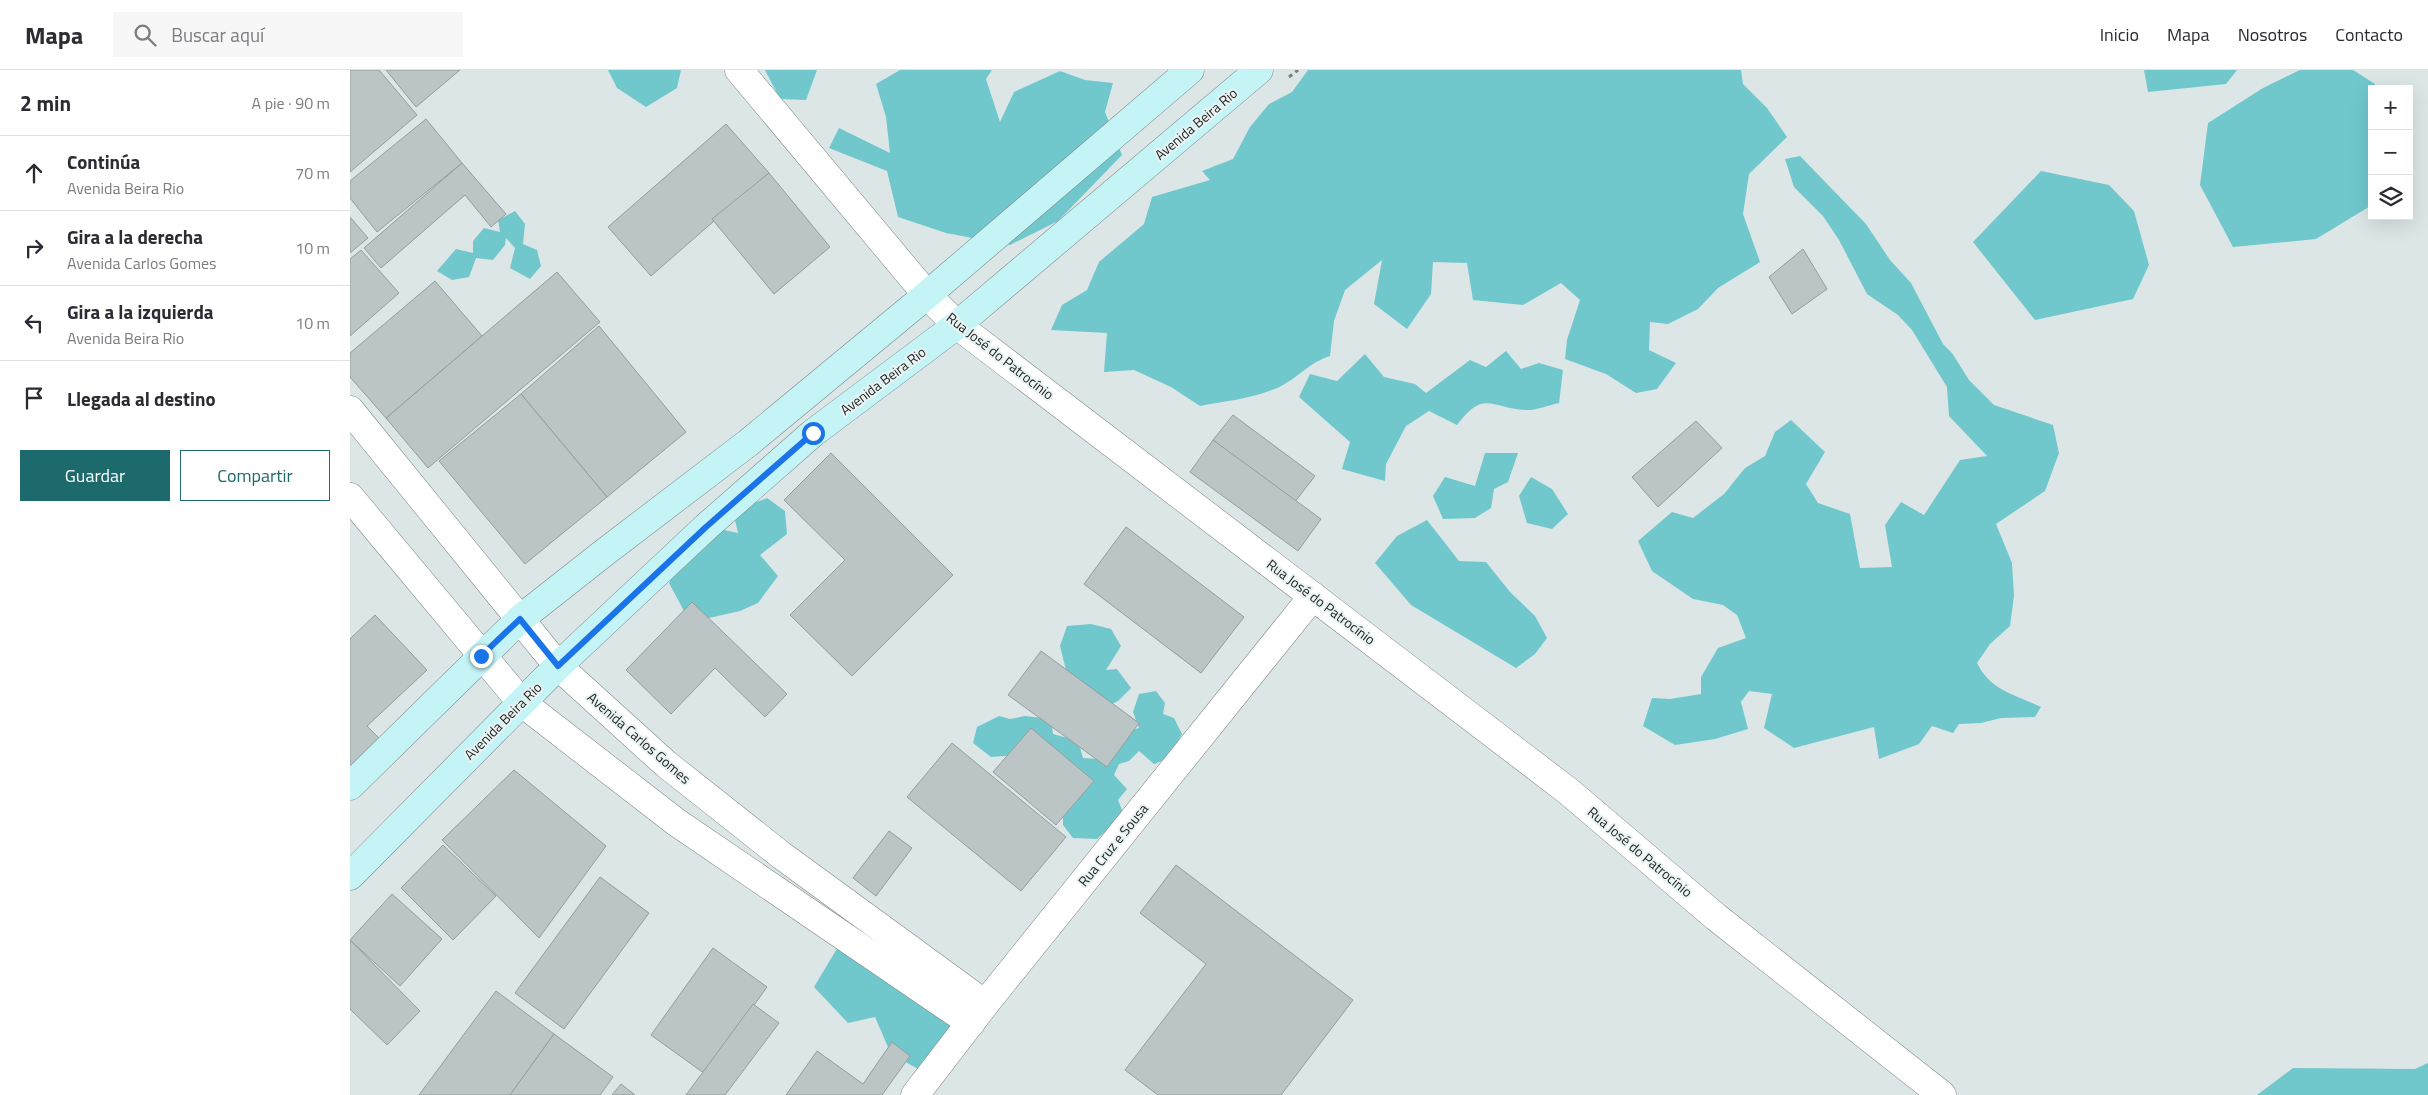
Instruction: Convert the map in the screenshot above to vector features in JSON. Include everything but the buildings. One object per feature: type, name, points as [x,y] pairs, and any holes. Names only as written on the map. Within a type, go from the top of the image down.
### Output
[{"type":"main road","points":[[350,786],[520,619],[748,443],[927,295],[1190,70]]},
{"type":"main road","name":"Avenida Beira Rio","points":[[350,876],[521,702],[706,527],[813,433],[958,325],[1259,70]]},
{"type":"street","name":"Rua José do Patrocínio","points":[[740,70],[927,295],[958,325],[1568,791],[1716,917],[1942,1095]]},
{"type":"street","name":"Avenida Carlos Gomes","points":[[350,410],[558,666],[666,764],[978,1014]]},
{"type":"street","points":[[350,497],[521,702],[676,822],[978,1014]]},
{"type":"street","name":"Rua Cruz e Sousa","points":[[915,1095],[1313,596]]},
{"type":"shaded area","points":[[608,70],[681,70],[677,88],[646,107],[617,88]]},
{"type":"shaded area","points":[[765,70],[817,70],[806,100],[780,99]]},
{"type":"shaded area","points":[[900,70],[992,70],[986,79],[1000,122],[1014,92],[1060,71],[1085,80],[1113,83],[1105,112],[1122,155],[1058,221],[1010,245],[946,233],[898,217],[887,171],[829,148],[839,128],[890,153],[886,117],[876,84]]},
{"type":"shaded area","points":[[1308,70],[1741,70],[1743,84],[1767,108],[1787,137],[1749,174],[1743,214],[1760,262],[1718,288],[1698,309],[1668,324],[1650,322],[1649,350],[1676,363],[1657,389],[1636,393],[1606,374],[1565,359],[1567,340],[1580,300],[1561,283],[1523,305],[1473,300],[1467,263],[1433,262],[1431,294],[1407,329],[1374,304],[1382,260],[1345,290],[1334,321],[1330,356],[1316,362],[1283,385],[1264,393],[1200,406],[1171,387],[1134,370],[1104,372],[1107,333],[1051,330],[1062,305],[1087,290],[1099,262],[1144,224],[1152,197],[1210,180],[1202,171],[1233,159],[1250,127],[1269,104],[1292,92]]},
{"type":"shaded area","points":[[2144,70],[2237,70],[2226,84],[2148,92]]},
{"type":"shaded area","points":[[2300,70],[2353,70],[2375,84],[2368,85],[2368,207],[2316,239],[2233,247],[2200,185],[2208,123],[2263,88]]},
{"type":"shaded area","points":[[1800,156],[1866,224],[1890,260],[1911,283],[1943,344],[1952,353],[1969,380],[1994,405],[2053,425],[2059,453],[2045,491],[1996,524],[2012,563],[2014,596],[2010,626],[1990,644],[1977,663],[1989,680],[1996,686],[2041,707],[2035,717],[2001,718],[1981,723],[1959,724],[1953,733],[1932,726],[1919,744],[1879,759],[1874,727],[1794,748],[1764,728],[1772,694],[1749,691],[1741,702],[1748,729],[1715,739],[1675,745],[1643,726],[1652,698],[1670,699],[1701,694],[1701,677],[1718,648],[1746,638],[1737,615],[1723,605],[1693,599],[1652,571],[1638,541],[1672,512],[1693,518],[1724,494],[1745,468],[1765,456],[1775,432],[1791,420],[1825,452],[1806,484],[1818,503],[1850,514],[1860,568],[1892,567],[1885,525],[1901,502],[1924,515],[1960,460],[1987,456],[1949,416],[1947,387],[1912,330],[1898,315],[1867,294],[1839,240],[1823,216],[1794,187],[1785,159]]},
{"type":"shaded area","points":[[2041,171],[2109,185],[2134,211],[2149,265],[2133,299],[2035,320],[1973,242]]},
{"type":"shaded area","points":[[515,211],[525,224],[523,244],[537,250],[541,266],[530,279],[510,268],[515,248],[506,238],[505,245],[493,260],[476,258],[469,277],[452,280],[437,271],[456,249],[473,253],[473,241],[484,228],[500,232],[498,220]]},
{"type":"shaded area","points":[[1506,351],[1521,369],[1539,363],[1563,370],[1559,403],[1529,410],[1513,409],[1488,403],[1481,404],[1466,414],[1457,425],[1429,411],[1406,426],[1386,464],[1385,481],[1342,469],[1350,442],[1299,397],[1310,374],[1337,381],[1365,354],[1384,377],[1415,384],[1426,393],[1470,360],[1486,367]]},
{"type":"shaded area","points":[[1485,453],[1518,453],[1508,482],[1494,489],[1491,508],[1475,518],[1443,519],[1433,496],[1445,477],[1475,486]]},
{"type":"shaded area","points":[[1531,477],[1552,489],[1568,514],[1552,529],[1527,523],[1519,496]]},
{"type":"shaded area","points":[[767,498],[785,511],[787,534],[760,555],[778,576],[758,603],[740,611],[709,618],[684,611],[669,583],[684,554],[714,528],[738,533],[733,511]]},
{"type":"shaded area","points":[[1427,520],[1459,561],[1486,562],[1510,592],[1535,616],[1547,638],[1535,654],[1516,668],[1411,605],[1375,563],[1397,536]]},
{"type":"shaded area","points":[[1091,624],[1111,629],[1121,646],[1106,670],[1117,669],[1131,688],[1118,701],[1103,708],[1094,690],[1078,683],[1066,670],[1060,646],[1067,626]]},
{"type":"shaded area","points":[[1156,691],[1165,703],[1163,714],[1174,718],[1182,734],[1171,752],[1159,762],[1154,764],[1139,751],[1129,761],[1119,764],[1114,775],[1127,789],[1118,800],[1124,815],[1097,839],[1073,838],[1063,825],[1063,806],[1019,755],[991,757],[973,743],[977,727],[999,716],[1010,719],[1025,716],[1051,719],[1053,734],[1078,741],[1083,758],[1112,760],[1125,732],[1139,728],[1133,712],[1139,694]]},
{"type":"shaded area","points":[[838,947],[953,1022],[954,1044],[920,1070],[891,1054],[875,1017],[848,1023],[814,987]]},
{"type":"shaded area","points":[[2428,1063],[2428,1095],[2257,1095],[2293,1068],[2415,1069]]},
{"type":"route","points":[[481,656],[520,619],[558,666],[706,527],[813,433]]}]
